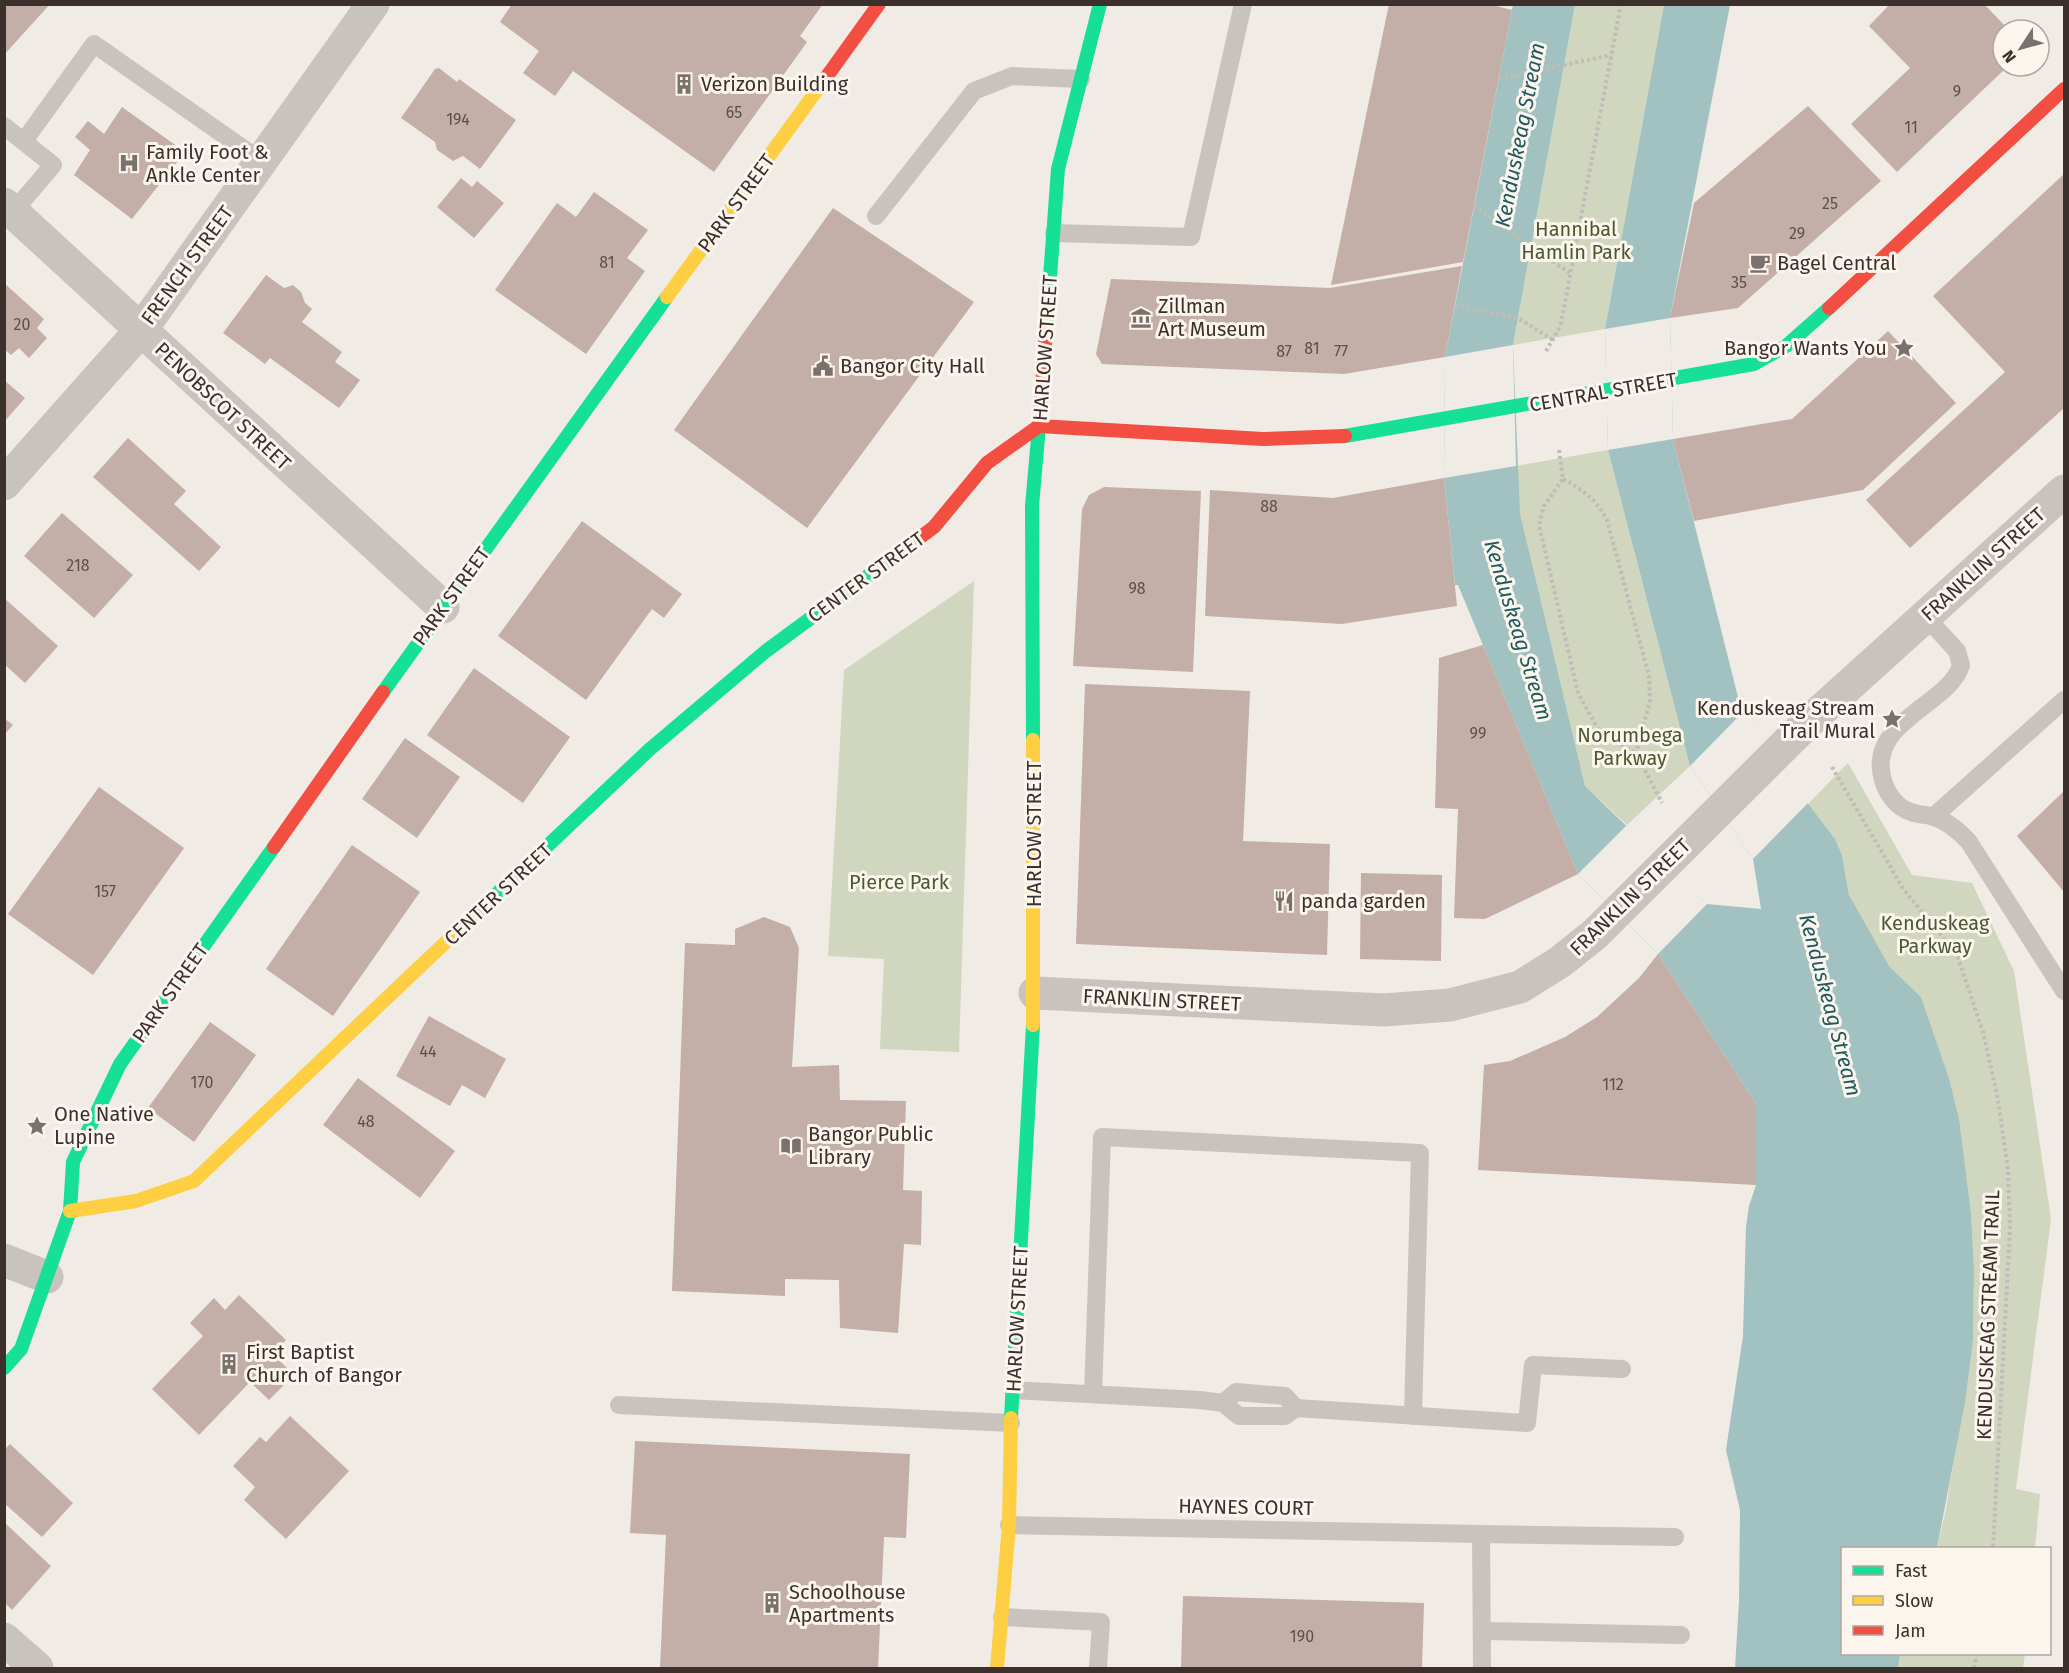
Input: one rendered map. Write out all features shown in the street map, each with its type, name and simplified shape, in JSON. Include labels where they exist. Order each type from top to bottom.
[{"type":"street","name":"FRENCH STREET","points":[[4,484],[141,330],[373,4]]},
{"type":"street","name":"PARK STREET","points":[[70,1211],[73,1162],[120,1064],[442,607],[879,4]]},
{"type":"street","name":"HARLOW STREET","points":[[997,1668],[1009,1525],[1011,1423],[1035,993],[1032,506],[1058,169],[1100,4]]},
{"type":"street","name":"CENTRAL STREET","points":[[1039,426],[1088,426],[1307,439],[1361,435],[1755,364],[1786,346],[2064,89]]},
{"type":"street","name":"PENOBSCOT STREET","points":[[9,208],[442,607]]},
{"type":"street","name":"CENTER STREET","points":[[70,1211],[136,1201],[194,1180],[651,749],[766,651],[934,527],[987,464],[1039,426]]},
{"type":"street","name":"FRANKLIN STREET","points":[[1035,993],[1384,1010],[1450,1005],[1520,987],[1570,955],[1617,913],[1775,753],[2064,491]]},
{"type":"street","points":[[4,1368],[21,1349],[70,1211]]},
{"type":"street","points":[[4,1260],[47,1277]]},
{"type":"street","points":[[4,1639],[37,1668]]},
{"type":"lane","points":[[1053,233],[1191,237],[1243,4]]},
{"type":"lane","points":[[24,141],[94,44],[261,162]]},
{"type":"lane","points":[[876,216],[974,91],[1012,76],[1081,79]]},
{"type":"lane","points":[[4,126],[53,165],[9,208]]},
{"type":"lane","points":[[1925,616],[1957,651],[1961,665],[1959,673],[1888,739],[1879,765],[1890,796],[1901,807],[1915,814],[1933,817],[1958,831],[1969,842],[2064,991]]},
{"type":"lane","points":[[1933,817],[2064,700]]},
{"type":"lane","points":[[1093,1394],[1102,1137],[1420,1153],[1413,1416]]},
{"type":"lane","points":[[1013,1390],[1223,1403],[1236,1392],[1285,1396],[1296,1408],[1527,1424],[1533,1365],[1622,1369]]},
{"type":"lane","points":[[619,1405],[1011,1423]]},
{"type":"lane","name":"HAYNES COURT","points":[[1009,1525],[1675,1537]]},
{"type":"lane","points":[[1481,1534],[1482,1668]]},
{"type":"lane","points":[[1002,1617],[1101,1622],[1098,1668]]},
{"type":"lane","points":[[1483,1631],[1681,1635]]},
{"type":"path","points":[[1546,351],[1553,340],[1563,313],[1621,4]]},
{"type":"path","points":[[1499,79],[1611,55]]},
{"type":"path","points":[[1474,206],[1571,274]]},
{"type":"path","points":[[1455,306],[1518,318],[1553,340]]},
{"type":"path","points":[[1559,450],[1563,479],[1544,506],[1539,525],[1578,693],[1598,729],[1607,737],[1636,753],[1662,803]]},
{"type":"path","points":[[1563,479],[1591,497],[1601,508],[1607,520],[1649,676],[1650,701],[1636,753]]},
{"type":"path","name":"KENDUSKEAG STREAM TRAIL","points":[[1832,767],[1899,883],[1957,955],[1983,1032],[1998,1098],[2008,1170],[2010,1228],[1993,1547]]},
{"type":"green space","name":"Hannibal Hamlin Park","points":[[1575,5],[1664,5],[1605,329],[1513,345]]},
{"type":"green space","name":"Norumbega Parkway","points":[[1608,450],[1690,766],[1627,825],[1585,786],[1519,514],[1516,466]]},
{"type":"green space","name":"Pierce Park","points":[[974,581],[959,1052],[880,1049],[884,959],[828,956],[844,670]]},
{"type":"green space","name":"Kenduskeag Parkway","points":[[1848,763],[1912,875],[1972,883],[2014,971],[2051,1219],[2016,1489],[2040,1494],[2035,1547],[1937,1547],[1946,1509],[1973,1339],[1974,1269],[1971,1213],[1959,1118],[1949,1078],[1921,997],[1889,966],[1870,936],[1849,895],[1842,855],[1835,839],[1808,804]]},
{"type":"green space","points":[[1900,1655],[2025,1655],[2023,1668],[1898,1668]]},
{"type":"water","name":"Kenduskeag Stream","points":[[1513,5],[1575,5],[1513,345],[1520,514],[1585,786],[1707,904],[1761,909],[1753,859],[1690,766],[1608,450],[1605,329],[1664,5],[1730,5],[1670,318],[1673,439],[1738,697],[1803,797],[1835,839],[1842,855],[1849,895],[1889,966],[1921,997],[1949,1078],[1959,1118],[1971,1213],[1974,1269],[1973,1340],[1965,1402],[1937,1547],[1841,1547],[1841,1655],[1900,1655],[1898,1668],[1735,1668],[1739,1601],[1740,1510],[1726,1450],[1743,1336],[1746,1227],[1749,1206],[1756,1185],[1756,1104],[1658,954],[1578,874],[1458,585],[1455,585],[1444,478],[1445,357]]},
{"type":"pier","points":[[1670,318],[1673,439],[1608,450],[1605,329]]},
{"type":"pier","points":[[1513,345],[1516,466],[1444,478],[1445,357]]},
{"type":"pier","points":[[1746,709],[1808,803],[1753,859],[1690,766]]},
{"type":"pier","points":[[1627,825],[1707,904],[1658,954],[1578,874]]},
{"type":"building","points":[[4,4],[50,4],[4,55]]},
{"type":"building","name":"Verizon Building","points":[[512,4],[823,4],[800,36],[807,42],[714,172],[573,71],[555,96],[523,73],[539,51],[500,22]]},
{"type":"building","points":[[1389,4],[1488,4],[1512,10],[1463,262],[1331,285]]},
{"type":"building","points":[[1890,4],[1984,4],[1997,18],[1991,18],[1991,78],[1995,78],[1897,172],[1851,124],[1910,68],[1869,26]]},
{"type":"building","points":[[439,68],[457,82],[459,79],[516,120],[480,169],[463,156],[453,161],[437,150],[435,142],[401,118],[435,69]]},
{"type":"building","points":[[1808,106],[1881,181],[1738,308],[1670,318],[1694,203]]},
{"type":"building","name":"Family Foot & Ankle Center","points":[[122,107],[185,152],[132,219],[74,175],[90,150],[75,137],[88,121],[104,134]]},
{"type":"building","points":[[2064,174],[2064,408],[1910,548],[1866,500],[2005,372],[1933,296]]},
{"type":"building","points":[[461,178],[472,187],[477,181],[504,203],[474,238],[437,207]]},
{"type":"building","points":[[594,192],[648,230],[627,258],[645,271],[586,354],[495,290],[557,203],[576,217]]},
{"type":"building","name":"Bangor City Hall","points":[[833,208],[974,302],[807,528],[674,430]]},
{"type":"building","points":[[1462,266],[1445,357],[1344,374],[1102,364],[1096,354],[1111,279],[1330,288]]},
{"type":"building","points":[[266,275],[284,288],[293,285],[301,292],[305,303],[312,309],[302,322],[342,352],[335,362],[360,380],[339,408],[270,358],[265,364],[223,333]]},
{"type":"building","points":[[4,283],[44,319],[37,328],[47,338],[29,358],[19,348],[11,355],[4,349]]},
{"type":"building","points":[[1888,331],[1956,403],[1863,490],[1694,521],[1673,439],[1792,419]]},
{"type":"building","points":[[4,380],[25,398],[4,422]]},
{"type":"building","points":[[128,438],[186,491],[174,504],[221,547],[199,571],[93,477]]},
{"type":"building","points":[[1444,478],[1457,606],[1342,624],[1205,616],[1210,490],[1333,498]]},
{"type":"building","points":[[1104,487],[1201,491],[1193,672],[1073,666],[1082,509],[1089,495]]},
{"type":"building","points":[[62,513],[133,575],[94,618],[24,556]]},
{"type":"building","points":[[582,521],[682,594],[664,618],[652,609],[586,700],[498,636]]},
{"type":"building","points":[[4,598],[58,646],[25,683],[4,664]]},
{"type":"building","points":[[1483,645],[1578,874],[1485,919],[1454,918],[1458,809],[1435,808],[1439,658]]},
{"type":"building","points":[[474,668],[570,737],[523,803],[427,735]]},
{"type":"building","points":[[1085,684],[1250,691],[1243,841],[1330,844],[1327,955],[1076,944]]},
{"type":"building","points":[[4,718],[13,725],[4,735]]},
{"type":"building","points":[[405,738],[460,777],[417,838],[362,799]]},
{"type":"building","points":[[99,787],[184,848],[93,975],[8,914]]},
{"type":"building","points":[[2064,791],[2064,892],[2017,836]]},
{"type":"building","points":[[352,845],[420,892],[333,1016],[266,969]]},
{"type":"building","points":[[1361,873],[1442,875],[1441,961],[1360,959]]},
{"type":"building","name":"Bangor Public Library","points":[[764,917],[790,927],[799,948],[792,1067],[839,1065],[840,1100],[906,1101],[903,1190],[922,1191],[921,1245],[904,1244],[898,1333],[840,1328],[839,1280],[785,1279],[785,1296],[672,1291],[685,943],[735,945],[735,929]]},
{"type":"building","points":[[1658,954],[1756,1104],[1756,1185],[1478,1170],[1484,1065],[1510,1061],[1565,1037],[1597,1017],[1639,978]]},
{"type":"building","points":[[429,1016],[506,1059],[485,1098],[462,1085],[450,1106],[396,1076]]},
{"type":"building","points":[[210,1022],[256,1055],[194,1142],[148,1108]]},
{"type":"building","points":[[358,1078],[455,1151],[420,1198],[323,1125]]},
{"type":"building","name":"First Baptist Church of Bangor","points":[[239,1295],[286,1340],[273,1354],[294,1375],[269,1400],[250,1382],[199,1435],[152,1389],[203,1336],[190,1323],[214,1298],[225,1310]]},
{"type":"building","points":[[290,1416],[349,1471],[286,1539],[244,1500],[255,1487],[233,1466],[260,1437],[266,1442]]},
{"type":"building","name":"Schoolhouse Apartments","points":[[635,1441],[910,1454],[906,1538],[884,1537],[878,1668],[660,1668],[666,1535],[630,1533]]},
{"type":"building","points":[[10,1444],[73,1503],[42,1537],[4,1503],[4,1450]]},
{"type":"building","points":[[5,1523],[51,1566],[12,1610],[5,1603]]},
{"type":"building","points":[[1183,1596],[1424,1603],[1422,1668],[1181,1668]]},
{"type":"traffic: fast","points":[[1046,331],[1058,169],[1100,4]]},
{"type":"traffic: fast","points":[[383,692],[667,297]]},
{"type":"traffic: fast","points":[[1345,436],[1754,364],[1786,346],[1829,308]]},
{"type":"traffic: fast","points":[[1033,740],[1032,506],[1039,426]]},
{"type":"traffic: fast","points":[[467,922],[650,749],[766,651],[910,545]]},
{"type":"traffic: fast","points":[[4,1368],[21,1349],[70,1211],[73,1162],[120,1064],[274,847]]},
{"type":"traffic: fast","points":[[1011,1418],[1033,1025]]},
{"type":"traffic: slow","points":[[667,297],[825,79]]},
{"type":"traffic: slow","points":[[1033,740],[1033,1025]]},
{"type":"traffic: slow","points":[[70,1211],[136,1201],[194,1181],[467,922]]},
{"type":"traffic: slow","points":[[997,1668],[1009,1525],[1011,1418]]},
{"type":"traffic: jam","points":[[825,79],[879,4]]},
{"type":"traffic: jam","points":[[1829,308],[2064,89]]},
{"type":"traffic: jam","points":[[1046,331],[1039,426],[1263,439],[1345,436]]},
{"type":"traffic: jam","points":[[910,545],[934,527],[987,463],[1039,426]]},
{"type":"traffic: jam","points":[[274,847],[383,692]]},
{"type":"place","name":"Verizon Building","points":[[684,84]]},
{"type":"place","name":"Family Foot & Ankle Center","points":[[129,163]]},
{"type":"place","name":"Bagel Central","points":[[1760,263]]},
{"type":"place","name":"Zillman Art Museum","points":[[1141,318]]},
{"type":"place","name":"Bangor Wants You","points":[[1904,348]]},
{"type":"place","name":"Bangor City Hall","points":[[823,366]]},
{"type":"place","name":"Kenduskeag Stream Trail Mural","points":[[1892,719]]},
{"type":"place","name":"panda garden","points":[[1284,901]]},
{"type":"place","name":"One Native Lupine","points":[[37,1126]]},
{"type":"place","name":"Bangor Public Library","points":[[791,1146]]},
{"type":"place","name":"First Baptist Church of Bangor","points":[[229,1364]]},
{"type":"place","name":"Schoolhouse Apartments","points":[[772,1603]]}]
